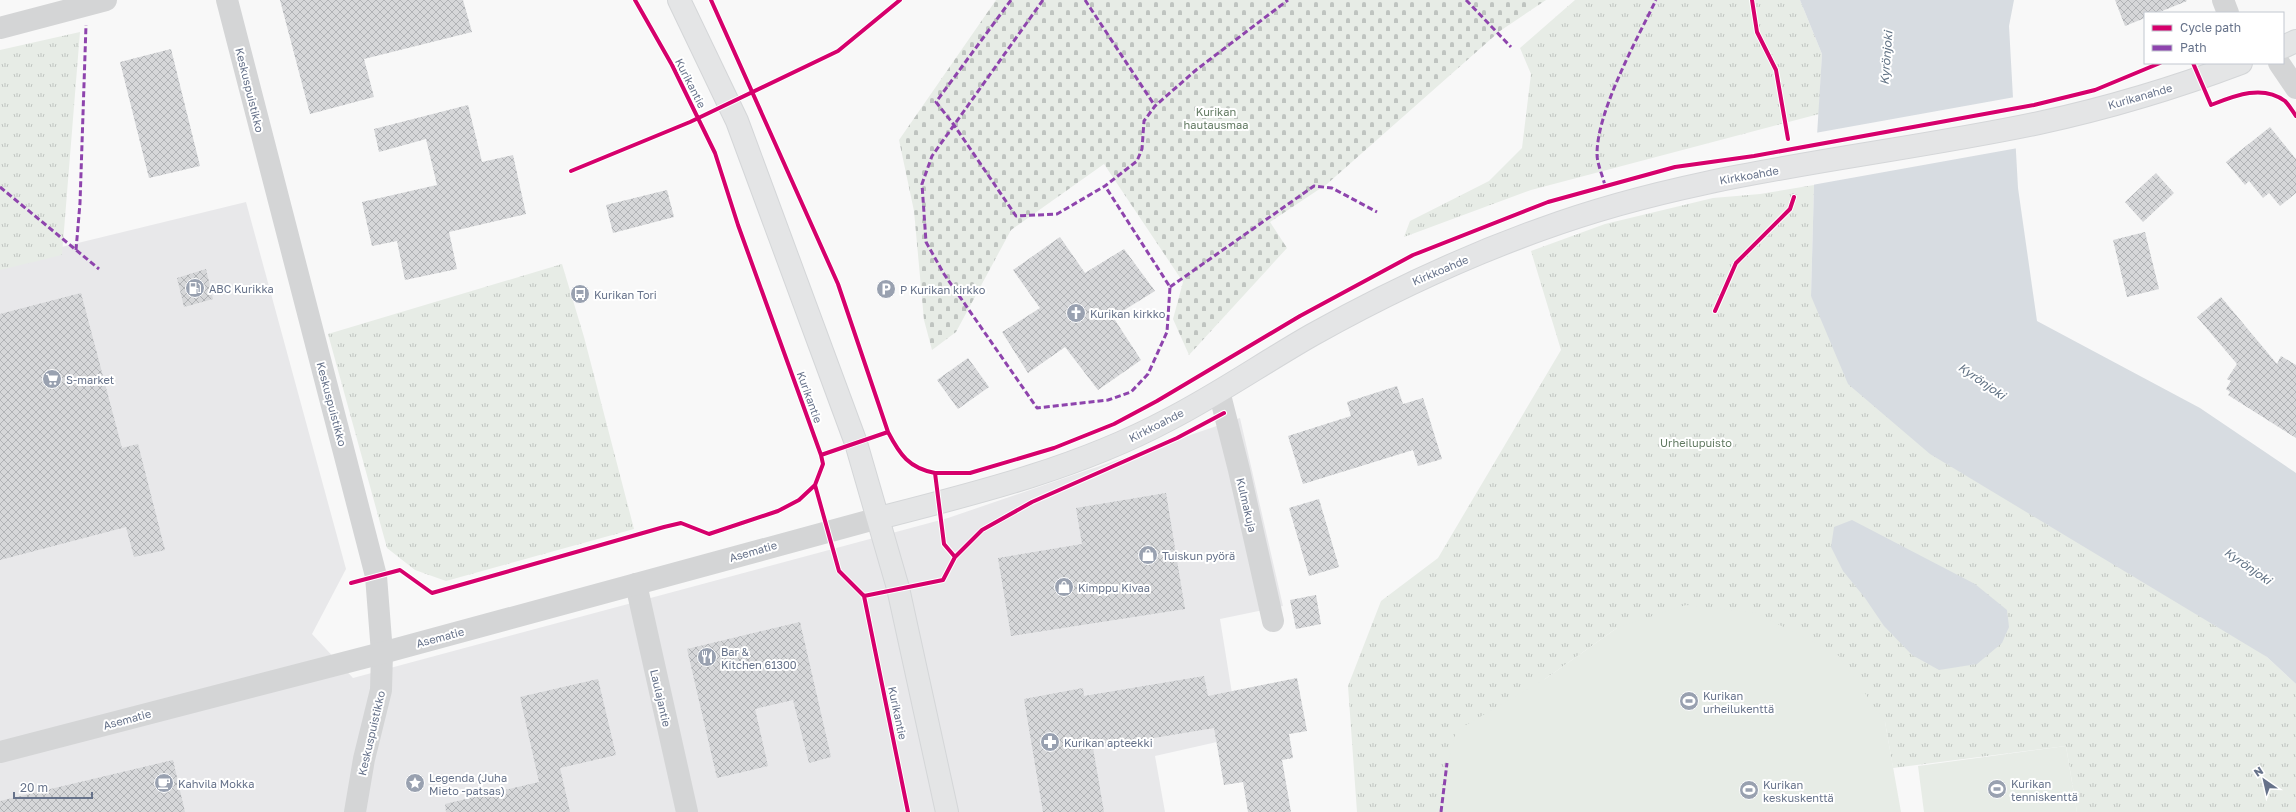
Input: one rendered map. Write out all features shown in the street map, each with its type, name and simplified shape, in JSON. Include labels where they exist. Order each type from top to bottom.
[{"type":"main road","points":[[679,0],[737,121],[856,443],[879,518],[900,595],[947,812]]},
{"type":"main road","points":[[2284,47],[2296,41]]},
{"type":"main road","name":"Kurikanahde","points":[[2038,123],[2112,105],[2200,78],[2238,64]]},
{"type":"main road","name":"Kirkkoahde","points":[[879,518],[1030,477],[1110,448],[1168,421],[1311,336],[1406,284],[1479,253],[1598,210],[1674,189],[2038,123]]},
{"type":"street","points":[[0,28],[106,0]]},
{"type":"street","name":"Keskuspuistikko","points":[[227,0],[376,576],[382,653],[382,690],[364,759],[355,812]]},
{"type":"street","points":[[2223,0],[2228,12]]},
{"type":"street","points":[[2280,64],[2296,88]]},
{"type":"street","name":"Kulmakuja","points":[[1219,391],[1239,470],[1273,621]]},
{"type":"street","name":"Asematie","points":[[0,752],[382,653],[879,518]]},
{"type":"street","name":"Laulajantie","points":[[636,584],[687,812]]},
{"type":"shaded area","points":[[246,202],[346,569],[312,634],[353,678],[948,518],[1240,418],[1283,606],[1220,619],[1239,737],[1155,756],[1165,812],[0,812],[0,262]]},
{"type":"green space","name":"Kurikan hautausmaa","points":[[996,0],[1546,0],[1500,31],[1327,184],[1270,222],[1287,248],[1189,355],[1173,319],[1183,282],[1104,164],[1011,230],[956,332],[932,350],[924,320],[914,211],[899,140]]},
{"type":"green space","points":[[1575,0],[1800,0],[1822,54],[1819,114],[1531,190],[1404,237],[1410,221],[1489,181],[1522,148],[1531,74],[1520,48]]},
{"type":"green space","points":[[80,32],[62,255],[0,270],[0,50]]},
{"type":"green space","name":"Urheilupuisto","points":[[1814,185],[1811,296],[2267,657],[2296,684],[2296,812],[2077,812],[2066,746],[1893,768],[1885,722],[1617,628],[1545,679],[1436,812],[1357,812],[1348,686],[1381,601],[1438,558],[1561,350],[1531,251],[1605,224],[1713,198],[1760,194]]},
{"type":"green space","points":[[562,264],[584,337],[634,529],[446,581],[415,570],[387,548],[328,334]]},
{"type":"green space","name":"Kurikan urheilukenttä","points":[[1686,605],[1756,613],[1838,655],[1885,722],[1901,812],[1436,812],[1456,731],[1545,679],[1617,628]]},
{"type":"green space","name":"Kurikan tenniskenttä","points":[[2066,746],[2077,812],[1924,812],[1918,766]]},
{"type":"water","name":"Kyrönjoki","points":[[1800,0],[2014,0],[2009,26],[2018,188],[2037,321],[2200,408],[2296,473],[2296,684],[2267,657],[1930,454],[1848,384],[1811,296],[1814,185],[1822,54]]},
{"type":"water","points":[[1852,520],[1975,584],[2007,610],[2009,627],[2002,643],[1977,664],[1939,670],[1912,655],[1884,626],[1865,598],[1843,571],[1831,547],[1834,527]]},
{"type":"pier","points":[[2015,97],[2018,148],[1812,185],[1815,133]]},
{"type":"building","points":[[280,0],[463,0],[472,32],[364,59],[374,97],[310,114]]},
{"type":"building","points":[[2115,0],[2187,1],[2160,12],[2144,12],[2144,18],[2125,26]]},
{"type":"building","points":[[171,49],[200,166],[149,178],[120,62]]},
{"type":"building","points":[[468,105],[482,162],[513,155],[526,214],[449,232],[457,269],[405,280],[397,241],[372,246],[362,202],[437,185],[426,139],[379,152],[374,129]]},
{"type":"building","points":[[2270,127],[2296,159],[2296,193],[2280,206],[2269,193],[2263,198],[2249,181],[2245,185],[2226,162]]},
{"type":"building","points":[[2156,173],[2174,193],[2143,222],[2125,202]]},
{"type":"building","points":[[667,190],[674,217],[613,233],[606,205]]},
{"type":"building","points":[[2145,232],[2159,289],[2127,297],[2113,240]]},
{"type":"building","name":"Kurikan kirkko","points":[[1060,237],[1085,273],[1124,249],[1155,291],[1113,317],[1141,360],[1098,390],[1065,347],[1028,373],[1002,332],[1040,308],[1013,270]]},
{"type":"building","name":"ABC Kurikka","points":[[206,269],[213,299],[184,307],[177,278]]},
{"type":"building","name":"S-market","points":[[81,293],[122,448],[138,444],[165,550],[134,557],[126,527],[0,560],[0,314]]},
{"type":"building","points":[[2221,297],[2277,364],[2281,356],[2296,365],[2296,438],[2228,395],[2230,392],[2226,389],[2231,381],[2227,379],[2237,364],[2197,317]]},
{"type":"building","points":[[968,358],[989,387],[958,409],[937,380]]},
{"type":"building","points":[[1397,386],[1403,404],[1423,398],[1442,459],[1418,466],[1413,450],[1303,484],[1288,436],[1351,416],[1347,402]]},
{"type":"building","name":"Kimppu Kivaa","points":[[1166,493],[1185,609],[1011,636],[998,558],[1082,544],[1076,508]]},
{"type":"building","points":[[1319,499],[1339,567],[1309,576],[1289,508]]},
{"type":"building","points":[[1316,595],[1321,624],[1296,629],[1290,600]]},
{"type":"building","points":[[800,622],[831,757],[809,763],[793,700],[755,709],[768,766],[717,778],[687,649]]},
{"type":"building","points":[[1204,676],[1208,696],[1297,678],[1307,731],[1289,734],[1293,758],[1282,760],[1291,812],[1248,812],[1243,782],[1224,785],[1214,728],[1093,748],[1104,812],[1043,812],[1024,699],[1083,688],[1084,696]]},
{"type":"building","points":[[598,679],[616,755],[560,768],[570,812],[446,812],[445,804],[539,782],[520,697]]},
{"type":"building","points":[[173,760],[185,812],[0,812],[0,801]]},
{"type":"marked path","points":[[1011,0],[936,102],[954,125],[1016,216],[1057,214],[1105,186],[1137,161],[1142,149],[1144,121],[1155,106],[1196,70],[1288,0]]},
{"type":"marked path","points":[[1043,0],[932,156],[922,184],[926,242],[944,274],[1037,408],[1108,400],[1131,392],[1148,374],[1167,332],[1170,287],[1105,186]]},
{"type":"marked path","points":[[1085,0],[1155,106]]},
{"type":"marked path","points":[[1466,0],[1511,47]]},
{"type":"marked path","points":[[1605,186],[1597,154],[1604,117],[1619,76],[1656,0]]},
{"type":"marked path","points":[[76,250],[80,203],[86,25]]},
{"type":"marked path","points":[[1170,287],[1314,186],[1332,188],[1377,212]]},
{"type":"marked path","points":[[0,187],[99,269]]},
{"type":"marked path","points":[[1441,812],[1447,763]]},
{"type":"cycle path","name":"Kurikantie","points":[[635,0],[672,65],[715,153],[738,225],[821,455],[823,464],[815,485],[839,571],[864,596],[908,812]]},
{"type":"cycle path","points":[[711,0],[838,284],[888,432],[901,454],[906,459],[918,468],[935,473],[944,544],[955,557]]},
{"type":"cycle path","name":"Kurikantie","points":[[571,171],[690,122],[838,51],[900,0]]},
{"type":"cycle path","points":[[1752,0],[1757,32],[1776,70],[1788,139]]},
{"type":"cycle path","points":[[935,473],[970,473],[1054,448],[1114,424],[1157,401],[1300,316],[1413,255],[1548,202],[1675,167],[1754,156],[2034,105],[2095,90],[2158,64]]},
{"type":"cycle path","points":[[2193,64],[2211,105],[2238,95],[2258,92],[2267,93],[2285,101],[2296,116]]},
{"type":"cycle path","points":[[1715,311],[1736,263],[1790,209],[1794,197]]},
{"type":"cycle path","points":[[864,596],[943,580],[955,557],[982,530],[1032,502],[1177,438],[1224,413]]},
{"type":"cycle path","points":[[821,455],[888,432]]},
{"type":"cycle path","points":[[351,583],[400,570],[432,593],[681,523],[709,534],[778,511],[799,500],[815,485]]},
{"type":"place","name":"ABC Kurikka","points":[[195,288]]},
{"type":"place","name":"P Kurikan kirkko","points":[[886,289]]},
{"type":"place","name":"Kurikan Tori","points":[[580,294]]},
{"type":"place","name":"Kurikan kirkko","points":[[1076,313]]},
{"type":"place","name":"S-market","points":[[52,379]]},
{"type":"place","name":"Tuiskun pyörä","points":[[1148,555]]},
{"type":"place","name":"Kimppu Kivaa","points":[[1064,587]]},
{"type":"place","name":"Bar & Kitchen 61300","points":[[707,657]]},
{"type":"place","name":"Kurikan urheilukenttä","points":[[1689,701]]},
{"type":"place","name":"Kurikan apteekki","points":[[1050,742]]},
{"type":"place","name":"Kahvila Mokka","points":[[164,783]]},
{"type":"place","name":"Legenda (Juha Mieto -patsas)","points":[[415,783]]},
{"type":"place","name":"Kurikan tenniskenttä","points":[[1997,789]]},
{"type":"place","name":"Kurikan keskuskenttä","points":[[1749,790]]}]
